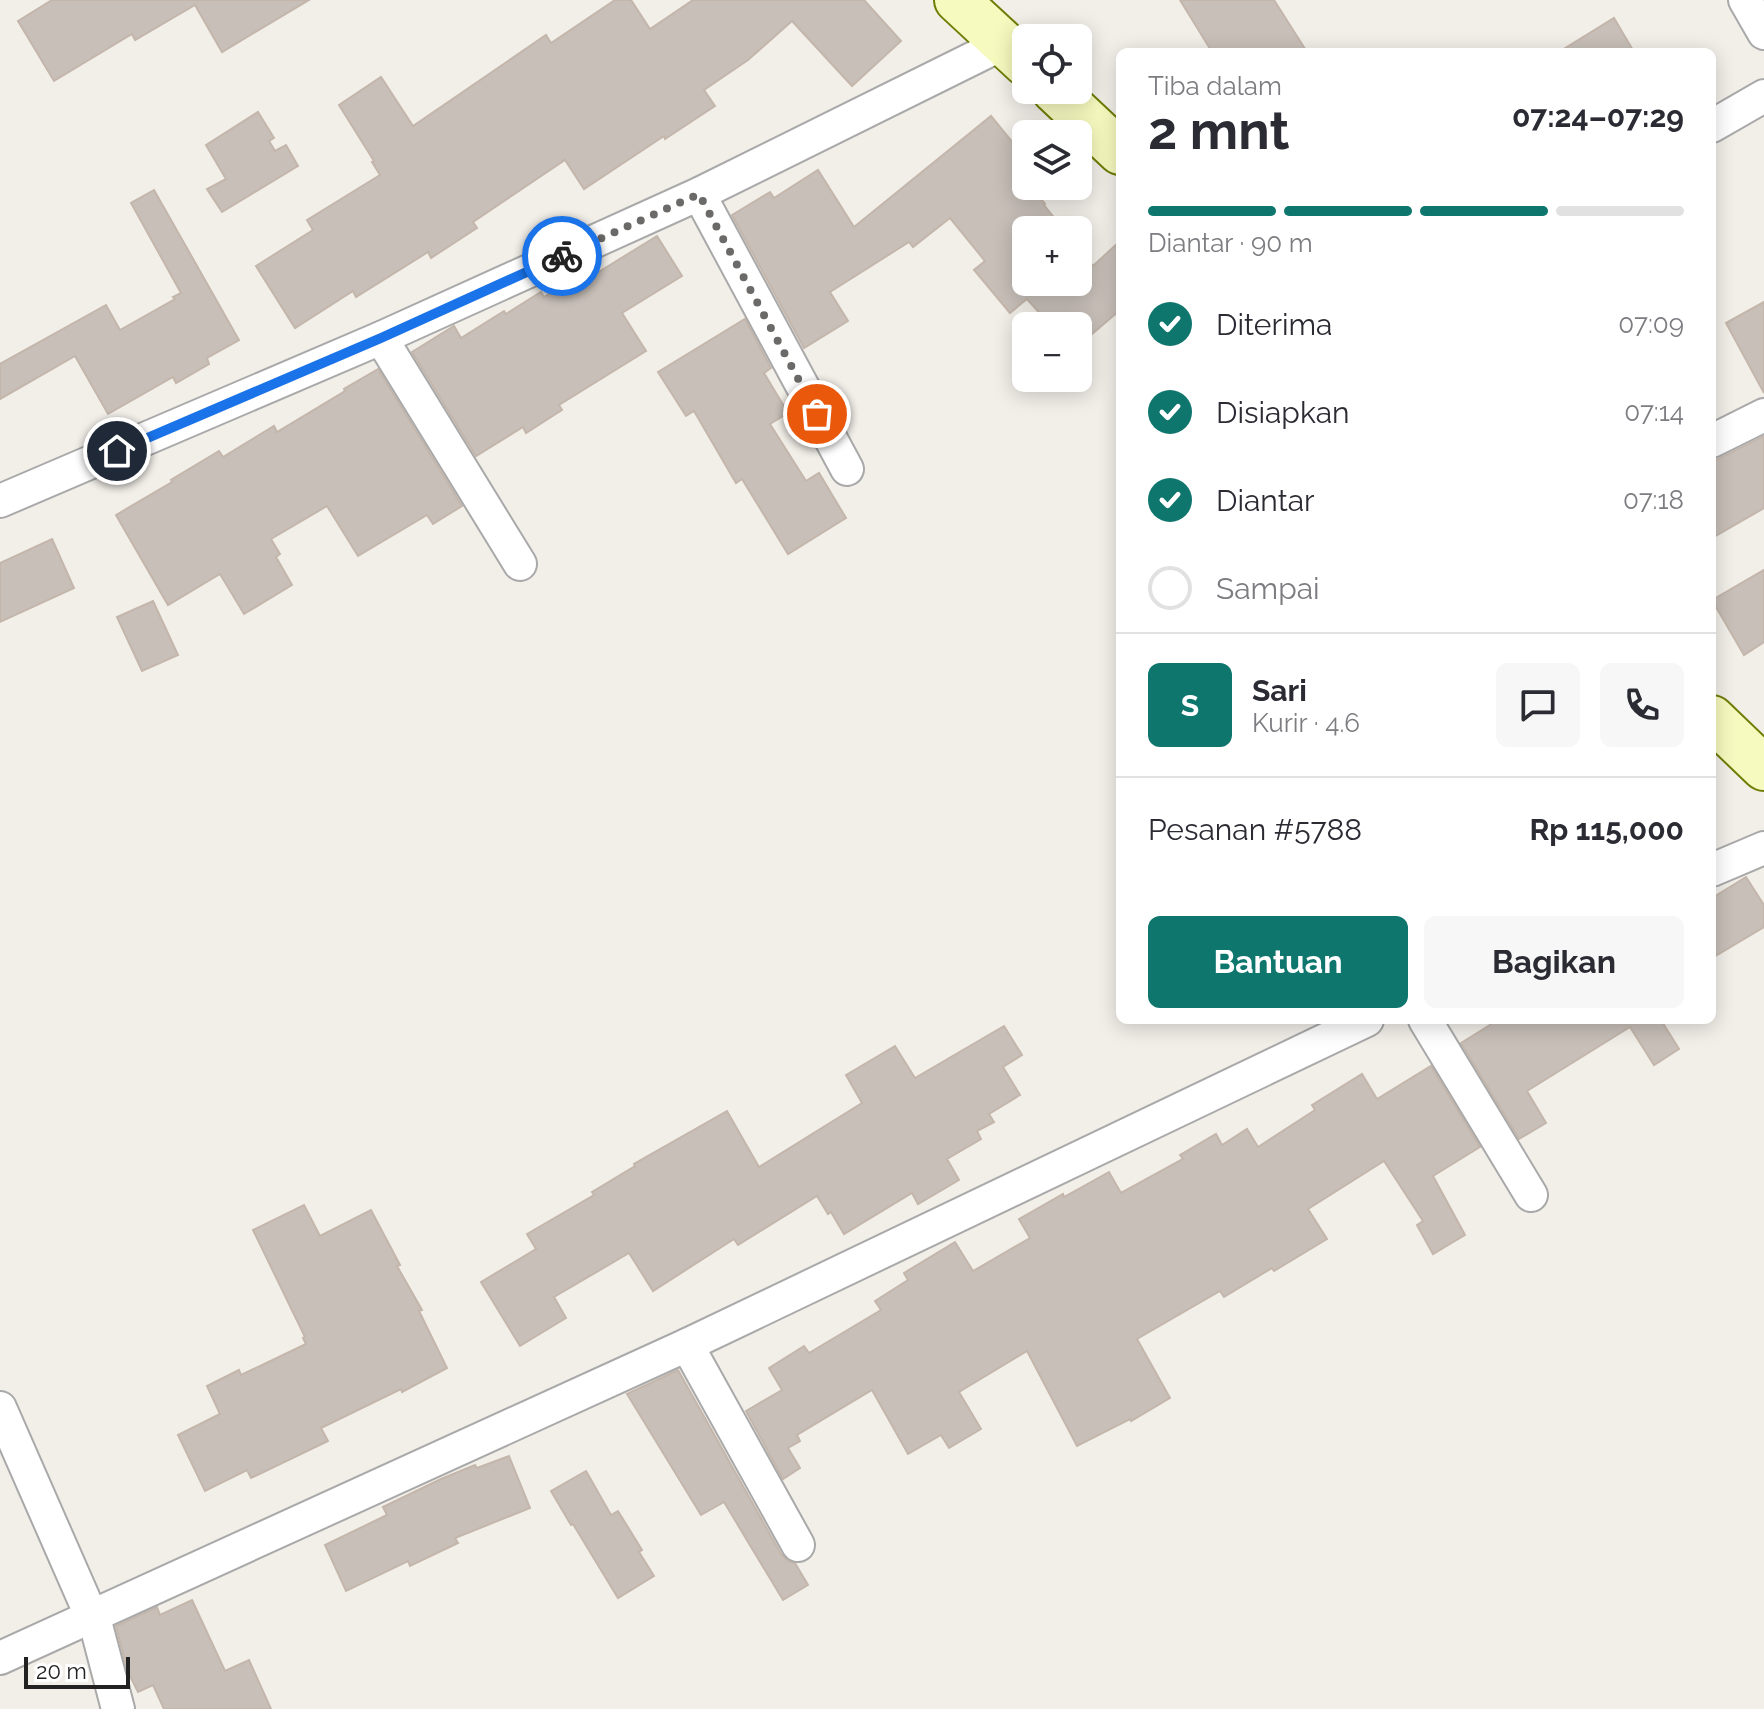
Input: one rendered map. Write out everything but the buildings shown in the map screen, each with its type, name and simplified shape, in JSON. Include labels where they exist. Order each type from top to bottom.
[{"type":"main road","points":[[957,0],[1012,51]]},
{"type":"main road","points":[[1069,104],[1116,148]]},
{"type":"main road","points":[[1716,722],[1764,768]]},
{"type":"street","points":[[1745,0],[1764,33]]},
{"type":"street","points":[[0,501],[381,338],[1012,55]]},
{"type":"street","points":[[1716,124],[1764,96]]},
{"type":"street","points":[[699,194],[847,469]]},
{"type":"street","points":[[381,338],[520,564]]},
{"type":"street","points":[[1716,439],[1764,415]]},
{"type":"street","points":[[1716,868],[1764,848]]},
{"type":"street","points":[[0,1658],[687,1345],[1359,1024]]},
{"type":"street","points":[[1427,1024],[1531,1195]]},
{"type":"street","points":[[687,1345],[798,1545]]},
{"type":"street","points":[[0,1408],[97,1629],[118,1709]]},
{"type":"way so far","points":[[562,256],[699,194],[817,414]]},
{"type":"route","points":[[117,451],[381,338],[562,256]]}]
